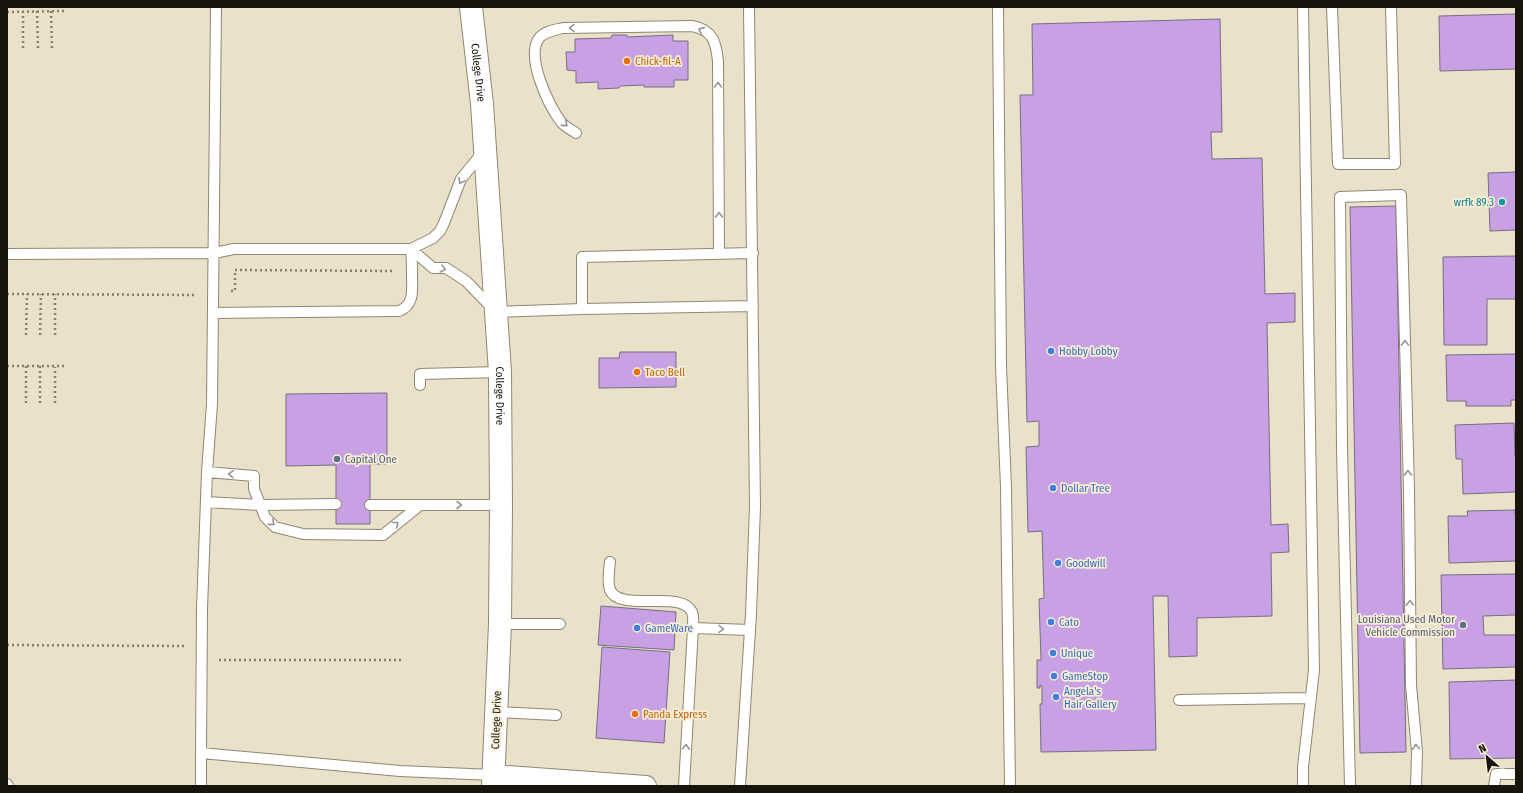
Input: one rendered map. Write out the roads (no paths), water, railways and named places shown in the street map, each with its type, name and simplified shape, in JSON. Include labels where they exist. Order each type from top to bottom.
[{"type":"street","name":"College Drive","points":[[471,7],[482,104],[500,372],[500,624],[493,780]]},
{"type":"street","points":[[493,780],[646,786]]},
{"type":"lane","points":[[201,786],[202,609],[207,472],[212,404],[216,7]]},
{"type":"lane","points":[[740,786],[750,630],[755,507],[749,7]]},
{"type":"lane","points":[[998,7],[1001,366],[1006,487],[1010,786]]},
{"type":"lane","points":[[1303,7],[1314,670],[1303,767],[1303,786]]},
{"type":"lane","points":[[1332,7],[1338,164],[1395,164],[1391,7]]},
{"type":"lane","points":[[576,132],[562,123],[542,88],[536,71],[535,50],[540,37],[546,32],[563,28],[692,26],[707,32],[714,42],[718,61],[719,254]]},
{"type":"lane","points":[[7,254],[214,253],[234,249],[412,249],[433,238],[440,231],[460,179],[485,151]]},
{"type":"lane","points":[[1350,786],[1342,448],[1340,196],[1401,195],[1409,489],[1411,685],[1417,752],[1416,786]]},
{"type":"lane","points":[[412,249],[433,268],[446,268],[466,281],[496,312],[753,306]]},
{"type":"lane","points":[[213,313],[399,311],[404,309],[413,294],[412,249]]},
{"type":"lane","points":[[582,309],[582,257],[753,253]]},
{"type":"lane","points":[[420,385],[420,374],[500,372]]},
{"type":"lane","points":[[207,472],[254,476],[254,489],[265,517],[275,527],[303,534],[383,534],[420,505]]},
{"type":"lane","points":[[206,502],[336,504]]},
{"type":"lane","points":[[370,505],[501,505]]},
{"type":"lane","points":[[610,562],[608,584],[615,596],[632,600],[684,604],[688,606],[692,613],[693,628],[684,786]]},
{"type":"lane","points":[[500,624],[560,624]]},
{"type":"lane","points":[[693,628],[750,630]]},
{"type":"lane","points":[[1179,700],[1311,698]]},
{"type":"lane","points":[[496,712],[556,715]]},
{"type":"lane","points":[[201,753],[493,780]]},
{"type":"lane","points":[[1494,786],[1496,774],[1516,774]]},
{"type":"place","name":"Chick-fil-A","points":[[627,61]]},
{"type":"place","name":"wrfk 89.3","points":[[1502,202]]},
{"type":"place","name":"Hobby Lobby","points":[[1051,351]]},
{"type":"place","name":"Taco Bell","points":[[637,372]]},
{"type":"place","name":"Capital One","points":[[337,459]]},
{"type":"place","name":"Dollar Tree","points":[[1053,488]]},
{"type":"place","name":"Goodwill","points":[[1058,563]]},
{"type":"place","name":"Cato","points":[[1051,622]]},
{"type":"place","name":"Louisiana Used Motor Vehicle Commission","points":[[1463,625]]},
{"type":"place","name":"GameWare","points":[[637,628]]},
{"type":"place","name":"Unique","points":[[1053,653]]},
{"type":"place","name":"GameStop","points":[[1054,676]]},
{"type":"place","name":"Angela's Hair Gallery","points":[[1056,697]]},
{"type":"place","name":"Panda Express","points":[[635,714]]}]
